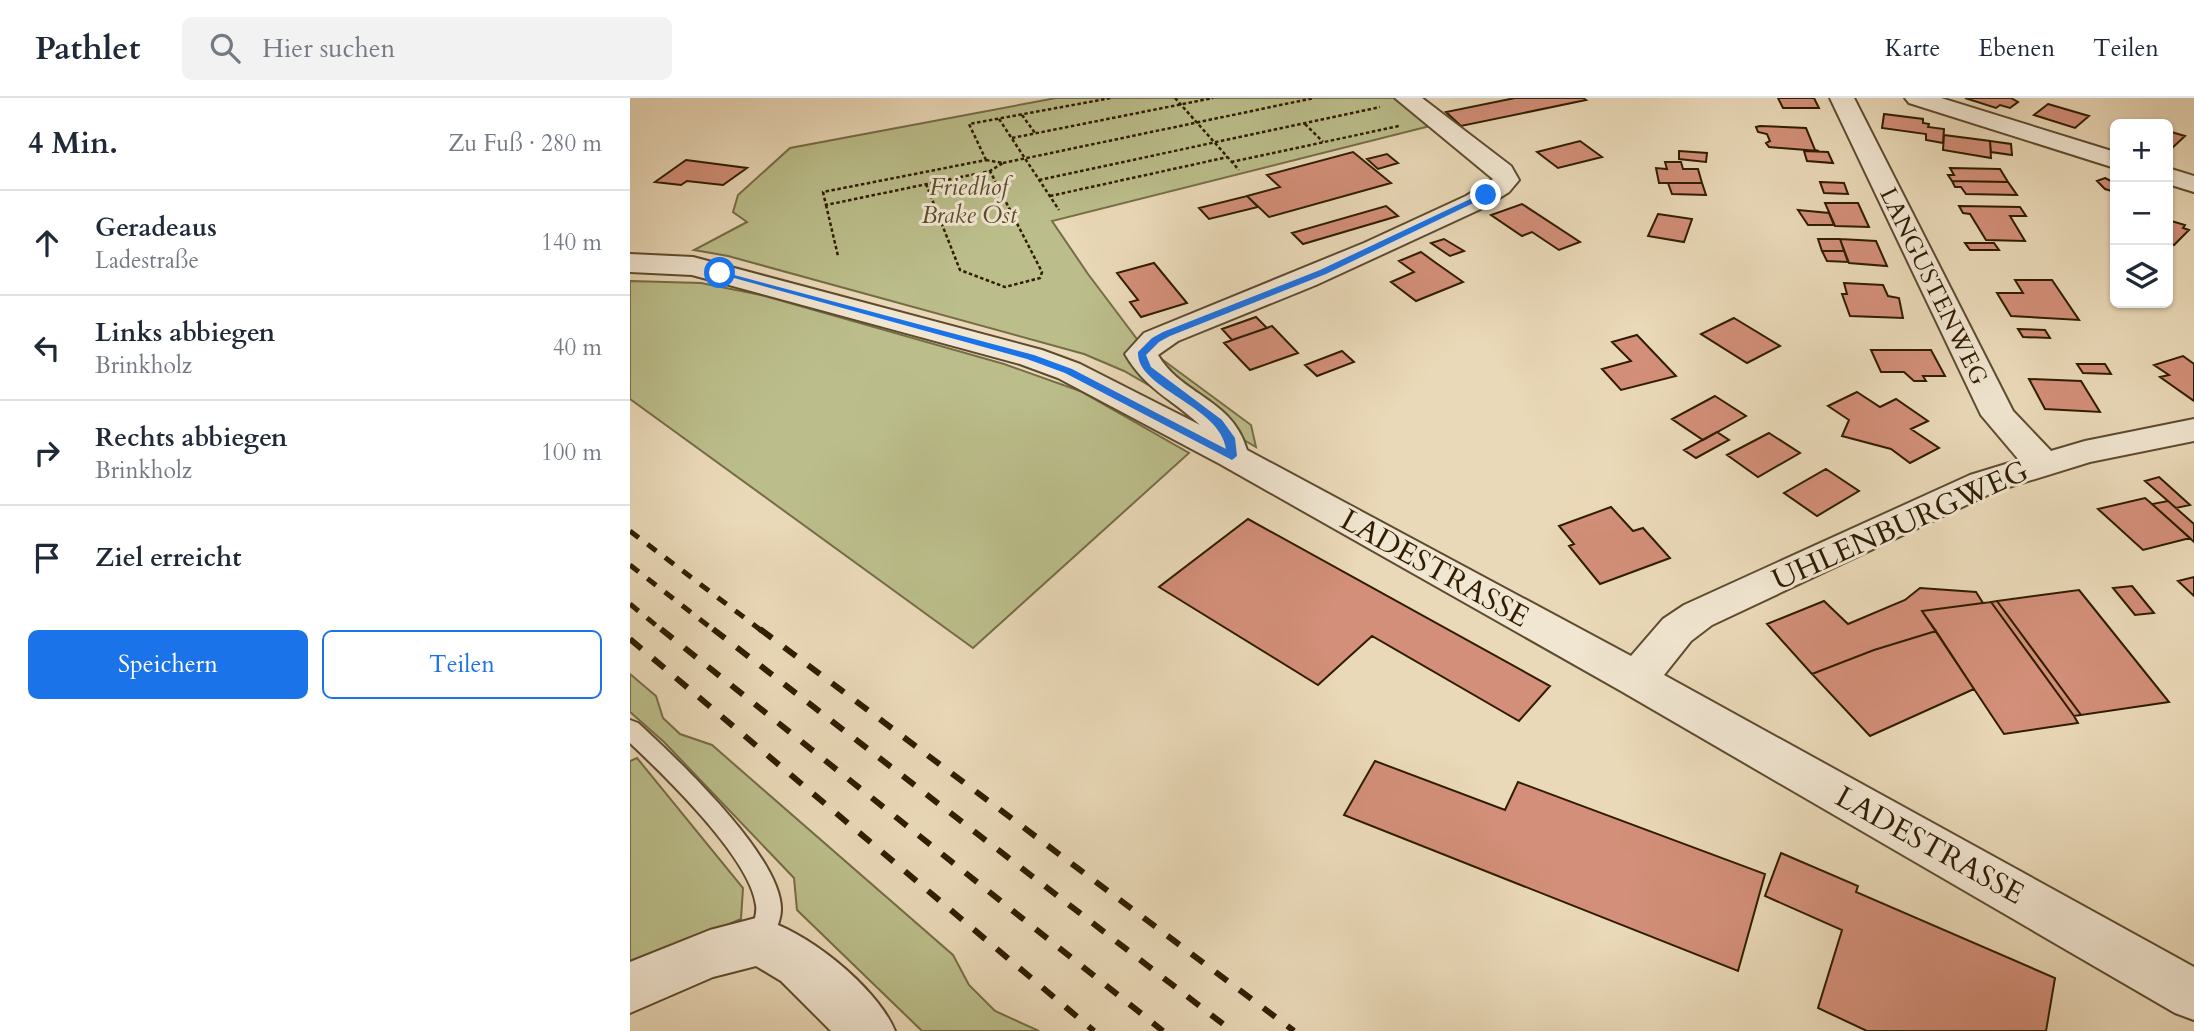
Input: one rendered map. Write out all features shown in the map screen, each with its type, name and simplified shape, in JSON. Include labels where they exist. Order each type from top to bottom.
[{"type":"street","name":"LANGUSTENWEG","points":[[1842,98],[1998,415],[2020,442],[2043,463]]},
{"type":"street","points":[[1917,98],[2110,158]]},
{"type":"street","points":[[1232,456],[1230,438],[1218,422],[1147,368],[1141,354],[1155,340],[1167,334],[1334,267],[1502,186],[1506,176],[1502,171],[1400,109]]},
{"type":"street","points":[[2173,178],[2194,184]]},
{"type":"street","name":"LADESTRASSE","points":[[630,263],[693,266],[1031,357],[1069,371],[1232,456],[1636,679],[2194,995]]},
{"type":"street","name":"UHLENBURGWEG","points":[[1636,679],[1677,630],[1698,615],[1961,493],[2043,463],[2194,430]]},
{"type":"street","points":[[630,988],[688,963],[758,941],[788,953],[868,1031]]},
{"type":"lane","points":[[630,729],[663,761],[755,867],[769,904],[768,919],[758,941]]},
{"type":"path","points":[[986,160],[969,124],[1111,98]]},
{"type":"path","points":[[1175,98],[1239,170]]},
{"type":"path","points":[[1012,138],[1213,98]]},
{"type":"path","points":[[826,205],[990,171],[1003,163],[1025,158],[1314,98]]},
{"type":"path","points":[[1039,180],[1305,123],[1400,109]]},
{"type":"path","points":[[1231,162],[1323,142],[1400,109]]},
{"type":"path","points":[[1022,115],[1035,133]]},
{"type":"path","points":[[999,119],[1059,210]]},
{"type":"path","points":[[1305,123],[1323,142]]},
{"type":"path","points":[[1050,196],[1228,157]]},
{"type":"path","points":[[838,256],[823,192],[986,160],[1003,163]]},
{"type":"path","points":[[926,184],[960,270],[1005,287],[1040,278],[1042,272],[990,171]]},
{"type":"green space","name":"Friedhof Brake Ost","points":[[1056,98],[1394,98],[1430,126],[1052,221],[1140,343],[1251,425],[1256,447],[1124,371],[1084,354],[728,256],[694,250],[747,222],[733,212],[738,195],[790,148]]},
{"type":"green space","points":[[630,281],[701,283],[761,295],[1004,364],[1080,391],[1189,453],[973,648],[630,399]]},
{"type":"green space","points":[[630,674],[656,696],[663,718],[680,734],[712,745],[953,955],[969,985],[995,1011],[1039,1031],[922,1031],[797,910],[794,878],[664,742],[630,712]]},
{"type":"green space","points":[[637,758],[743,888],[741,919],[630,966],[630,761]]},
{"type":"building","points":[[1515,98],[1586,100],[1461,126],[1446,112]]},
{"type":"building","points":[[1778,98],[1814,98],[1819,108],[1783,108]]},
{"type":"building","points":[[1965,98],[2011,98],[2018,102],[2010,108],[2000,105],[1996,108]]},
{"type":"building","points":[[2048,104],[2089,116],[2075,128],[2034,115]]},
{"type":"building","points":[[1884,114],[1923,119],[1923,123],[1929,124],[1928,127],[1944,129],[1943,143],[1926,140],[1926,134],[1882,128]]},
{"type":"building","points":[[1756,127],[1806,128],[1815,150],[1819,151],[1769,147],[1766,143],[1770,141],[1767,134],[1758,132]]},
{"type":"building","points":[[2173,132],[2185,136],[2173,147]]},
{"type":"building","points":[[1944,135],[1990,141],[1991,158],[1943,150]]},
{"type":"building","points":[[1580,141],[1602,157],[1558,168],[1537,152]]},
{"type":"building","points":[[1990,141],[2011,144],[2012,155],[1991,152]]},
{"type":"building","points":[[1679,151],[1707,153],[1706,162],[1679,159]]},
{"type":"building","points":[[1804,151],[1828,152],[1833,163],[1807,161]]},
{"type":"building","points":[[1353,152],[1391,183],[1269,217],[1247,196],[1280,187],[1267,175]]},
{"type":"building","points":[[1387,154],[1398,163],[1378,169],[1367,159]]},
{"type":"building","points":[[686,160],[747,168],[723,185],[687,181],[681,185],[655,182]]},
{"type":"building","points":[[1665,162],[1681,162],[1683,169],[1698,169],[1702,183],[1659,183],[1656,168],[1667,169]]},
{"type":"building","points":[[1950,168],[2000,169],[2008,182],[1952,181],[1948,175],[1954,175]]},
{"type":"building","points":[[2105,178],[2110,180],[2110,190],[2105,189],[2097,181]]},
{"type":"building","points":[[1952,181],[2008,182],[2017,195],[1966,194],[1961,187],[1955,187]]},
{"type":"building","points":[[1820,182],[1844,183],[1848,194],[1824,193]]},
{"type":"building","points":[[1668,183],[1702,183],[1706,195],[1672,194]]},
{"type":"building","points":[[1247,196],[1258,207],[1209,219],[1199,208]]},
{"type":"building","points":[[1825,203],[1858,203],[1869,227],[1835,226]]},
{"type":"building","points":[[1522,204],[1580,242],[1559,250],[1532,232],[1522,236],[1491,215]]},
{"type":"building","points":[[1386,206],[1398,216],[1303,244],[1292,233]]},
{"type":"building","points":[[1959,206],[2020,207],[2026,216],[2010,216],[2025,241],[1986,240],[1970,214],[1963,213]]},
{"type":"building","points":[[1798,210],[1829,213],[1834,225],[1808,225]]},
{"type":"building","points":[[1658,214],[1692,219],[1684,242],[1648,236]]},
{"type":"building","points":[[2173,221],[2185,225],[2183,228],[2189,230],[2174,245]]},
{"type":"building","points":[[1444,239],[1464,251],[1450,256],[1431,243]]},
{"type":"building","points":[[1818,239],[1840,239],[1844,251],[1822,251]]},
{"type":"building","points":[[1840,239],[1876,241],[1887,266],[1849,263]]},
{"type":"building","points":[[1965,243],[1994,243],[1999,250],[1970,250]]},
{"type":"building","points":[[1822,251],[1844,251],[1848,262],[1827,261]]},
{"type":"building","points":[[1421,252],[1463,282],[1416,301],[1391,282],[1414,272],[1399,261]]},
{"type":"building","points":[[1154,263],[1187,303],[1141,317],[1130,302],[1138,300],[1117,273]]},
{"type":"building","points":[[2015,280],[2052,280],[2079,320],[2011,316],[1997,293],[2023,293]]},
{"type":"building","points":[[1844,283],[1883,285],[1888,296],[1899,298],[1903,318],[1850,316],[1842,294],[1847,294]]},
{"type":"building","points":[[1256,317],[1267,328],[1232,340],[1222,329]]},
{"type":"building","points":[[1734,318],[1780,346],[1747,363],[1701,334]]},
{"type":"building","points":[[1272,326],[1298,353],[1250,370],[1224,343]]},
{"type":"building","points":[[2018,329],[2045,330],[2050,338],[2023,337]]},
{"type":"building","points":[[1637,335],[1676,376],[1621,390],[1602,369],[1631,361],[1612,342]]},
{"type":"building","points":[[1871,350],[1931,350],[1945,376],[1923,376],[1926,381],[1914,381],[1904,372],[1881,372]]},
{"type":"building","points":[[1342,351],[1354,362],[1317,376],[1305,365]]},
{"type":"building","points":[[2183,356],[2194,364],[2194,401],[2160,377],[2169,375],[2154,365]]},
{"type":"building","points":[[2077,364],[2105,364],[2111,374],[2083,373]]},
{"type":"building","points":[[2029,379],[2081,381],[2100,412],[2045,409]]},
{"type":"building","points":[[1857,392],[1880,407],[1896,399],[1928,421],[1911,429],[1939,448],[1910,463],[1891,449],[1842,436],[1849,420],[1828,406]]},
{"type":"building","points":[[1715,396],[1746,416],[1703,440],[1672,419]]},
{"type":"building","points":[[1717,432],[1729,440],[1696,458],[1684,450]]},
{"type":"building","points":[[1769,433],[1800,453],[1758,477],[1727,455]]},
{"type":"building","points":[[1826,469],[1859,491],[1817,516],[1784,493]]},
{"type":"building","points":[[2159,477],[2190,505],[2176,508],[2145,481]]},
{"type":"building","points":[[2145,498],[2190,538],[2143,550],[2098,509]]},
{"type":"building","points":[[2168,501],[2194,524],[2194,542],[2152,504]]},
{"type":"building","points":[[1611,507],[1633,531],[1643,528],[1670,558],[1600,584],[1569,546],[1574,544],[1559,526]]},
{"type":"building","points":[[1248,519],[1550,686],[1519,721],[1372,636],[1318,685],[1159,587]]},
{"type":"building","points":[[2194,577],[2194,596],[2178,581]]},
{"type":"building","points":[[2132,586],[2154,613],[2135,615],[2113,588]]},
{"type":"building","points":[[1920,588],[1976,592],[1983,603],[1922,611],[1936,631],[1874,650],[1812,674],[1767,624],[1824,601],[1848,624],[1905,600]]},
{"type":"building","points":[[2079,590],[2169,702],[2081,715],[1997,601]]},
{"type":"building","points":[[1997,601],[2081,715],[2074,716],[1991,602]]},
{"type":"building","points":[[1991,602],[2078,723],[2004,734],[1922,611]]},
{"type":"building","points":[[1936,631],[1974,689],[1870,736],[1812,674],[1874,650]]},
{"type":"building","points":[[1375,761],[1505,810],[1518,782],[1765,874],[1738,971],[1344,815]]},
{"type":"building","points":[[1781,853],[1858,886],[1856,892],[2055,978],[2046,1031],[1867,1031],[1818,1008],[1842,930],[1765,896]]},
{"type":"railway","points":[[630,531],[762,631]]},
{"type":"railway","points":[[630,565],[715,631]]},
{"type":"railway","points":[[630,604],[663,631]]},
{"type":"railway","points":[[661,629],[1163,1031]]},
{"type":"railway","points":[[713,629],[1232,1031]]},
{"type":"railway","points":[[760,629],[1294,1031]]},
{"type":"railway","points":[[630,639],[1094,1031]]},
{"type":"route","points":[[720,273],[1031,357],[1069,371],[1232,456],[1230,438],[1218,422],[1147,368],[1141,354],[1155,340],[1167,334],[1323,272],[1486,195]]}]
